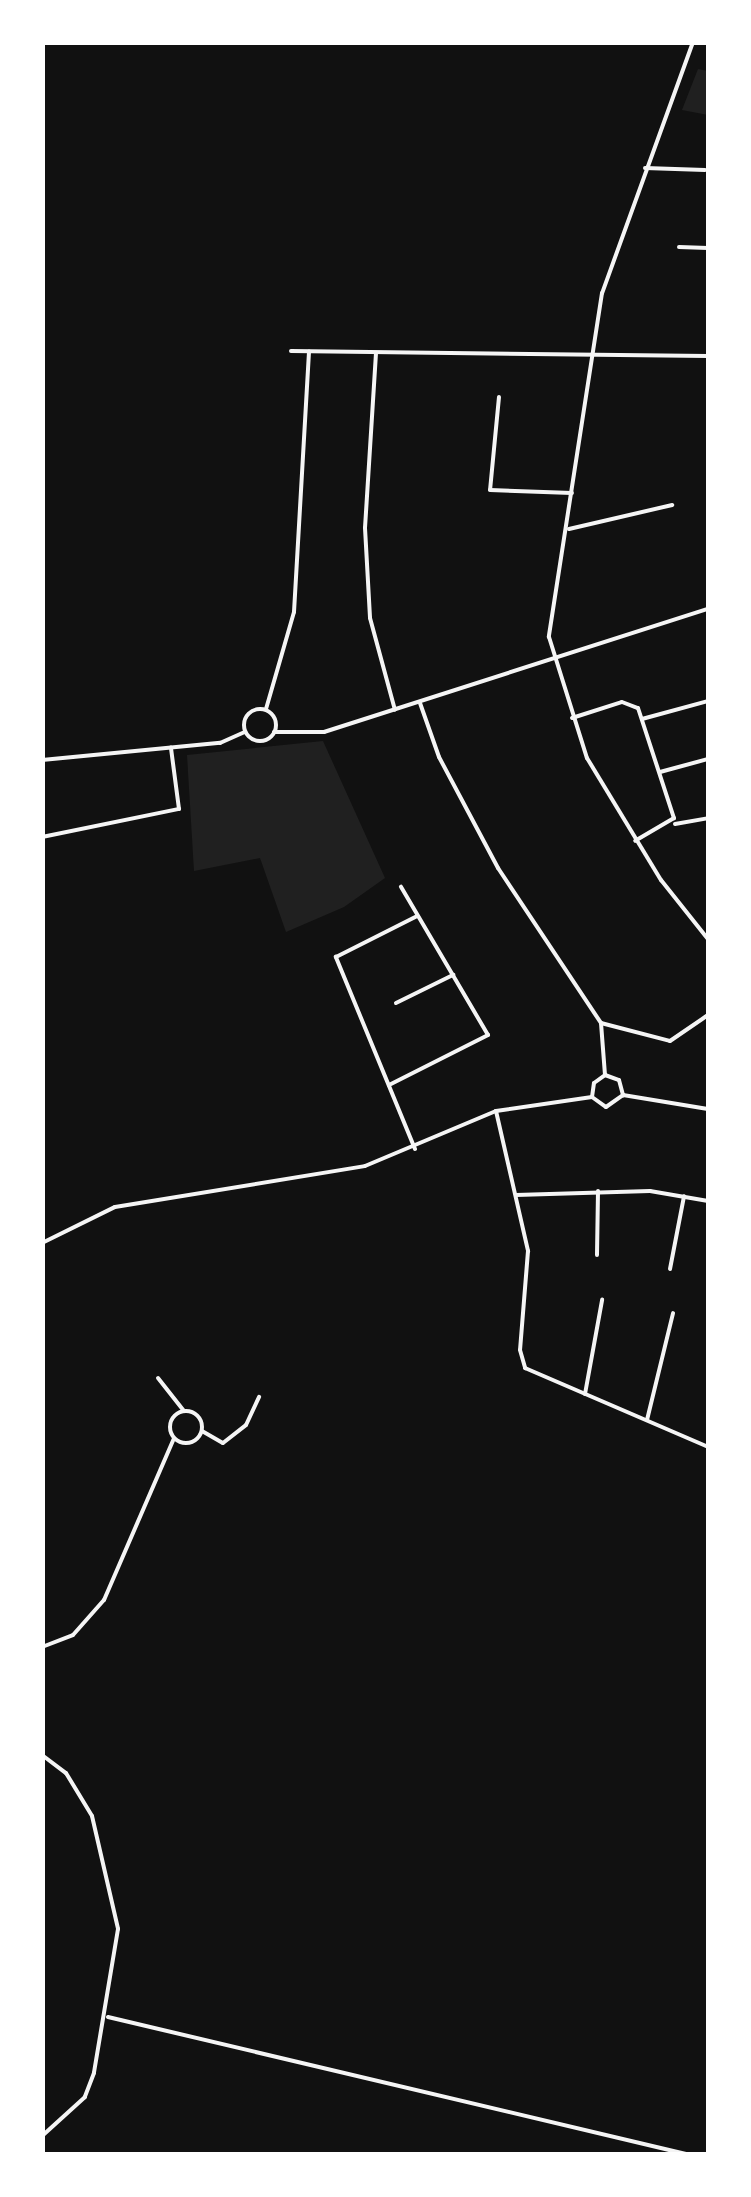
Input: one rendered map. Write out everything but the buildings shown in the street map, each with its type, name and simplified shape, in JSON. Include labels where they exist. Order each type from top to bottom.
[{"type":"street","points":[[693,42],[645,168],[588,356],[574,493],[552,603],[551,659],[572,718],[636,841],[708,939]]},
{"type":"street","points":[[645,168],[705,170]]},
{"type":"street","points":[[679,247],[708,248]]},
{"type":"street","points":[[291,351],[708,356]]},
{"type":"street","points":[[266,710],[294,612],[309,351]]},
{"type":"street","points":[[376,353],[365,528],[369,600],[395,710]]},
{"type":"street","points":[[499,397],[490,490],[574,493]]},
{"type":"street","points":[[568,528],[672,506]]},
{"type":"street","points":[[245,732],[257,740],[274,732],[324,732],[708,609]]},
{"type":"street","points":[[572,718],[628,701],[642,719],[672,824]]},
{"type":"street","points":[[642,719],[708,701]]},
{"type":"street","points":[[420,703],[438,757],[498,868],[601,1023],[605,1075]]},
{"type":"street","points":[[245,732],[248,714],[266,710],[274,716],[274,732]]},
{"type":"street","points":[[42,760],[220,743],[245,732]]},
{"type":"street","points":[[42,836],[179,809],[171,748]]},
{"type":"street","points":[[659,772],[708,759]]},
{"type":"street","points":[[636,841],[672,824],[708,818]]},
{"type":"street","points":[[389,1085],[488,1034],[401,886]]},
{"type":"street","points":[[415,1148],[336,957],[416,916]]},
{"type":"street","points":[[396,1003],[453,976]]},
{"type":"street","points":[[601,1023],[670,1041],[708,1015]]},
{"type":"street","points":[[605,1075],[620,1080],[623,1095]]},
{"type":"street","points":[[592,1096],[594,1083],[605,1075]]},
{"type":"street","points":[[42,1244],[114,1207],[366,1166],[496,1111],[592,1096],[611,1107],[623,1095]]},
{"type":"street","points":[[623,1095],[708,1109]]},
{"type":"street","points":[[496,1111],[529,1269],[522,1360],[532,1373],[708,1445]]},
{"type":"street","points":[[516,1195],[598,1190],[684,1196],[708,1202]]},
{"type":"street","points":[[597,1255],[598,1190]]},
{"type":"street","points":[[670,1268],[684,1196]]},
{"type":"street","points":[[584,1396],[602,1300]]},
{"type":"street","points":[[647,1421],[673,1313]]},
{"type":"street","points":[[158,1378],[184,1411],[199,1416],[202,1431],[223,1443],[246,1425],[260,1398]]},
{"type":"street","points":[[42,1647],[73,1636],[104,1600],[174,1438],[172,1419],[184,1411]]},
{"type":"street","points":[[174,1438],[192,1442],[202,1431]]},
{"type":"street","points":[[42,1755],[82,1797],[106,1868],[118,1929],[108,2016],[85,2096],[42,2136]]},
{"type":"street","points":[[108,2016],[686,2154]]},
{"type":"shaded area","points":[[698,69],[708,71],[708,115],[682,110]]},
{"type":"shaded area","points":[[323,741],[385,878],[344,907],[286,932],[260,858],[194,871],[187,755]]}]
